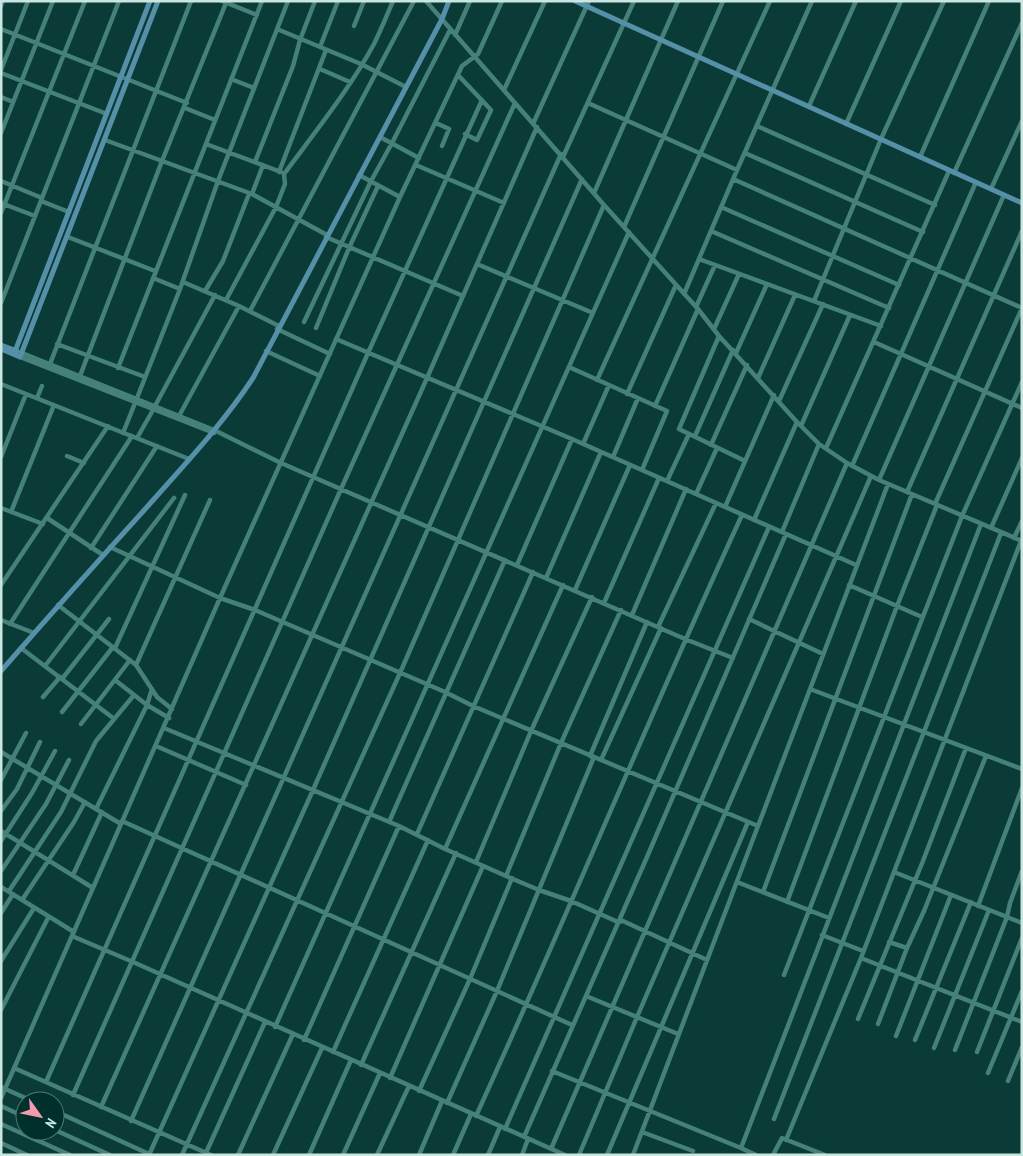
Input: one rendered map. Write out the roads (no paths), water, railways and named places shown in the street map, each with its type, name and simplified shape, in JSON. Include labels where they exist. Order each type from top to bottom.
[{"type":"main road","points":[[1,345],[21,355],[105,140],[150,1]]},
{"type":"main road","points":[[15,352],[107,114],[158,1]]},
{"type":"main road","points":[[1,672],[58,605],[214,432],[253,378],[278,327],[442,19],[449,1]]},
{"type":"main road","points":[[574,1],[588,4],[698,57],[1022,203]]},
{"type":"main road","points":[[1,349],[15,352]]},
{"type":"street","points":[[1,6],[3,1]]},
{"type":"street","points":[[28,1],[1,71],[107,114]]},
{"type":"street","points":[[1,133],[53,1]]},
{"type":"street","points":[[1,213],[3,203],[12,186],[85,1]]},
{"type":"street","points":[[1,303],[119,1]]},
{"type":"street","points":[[50,364],[191,1]]},
{"type":"street","points":[[118,368],[262,1]]},
{"type":"street","points":[[123,433],[183,282],[218,181],[288,1]]},
{"type":"street","points":[[255,162],[293,66],[300,40],[315,1]]},
{"type":"street","points":[[320,47],[338,1]]},
{"type":"street","points":[[354,26],[364,1]]},
{"type":"street","points":[[282,173],[362,64],[393,1]]},
{"type":"street","points":[[250,311],[414,1]]},
{"type":"street","points":[[455,35],[470,1]]},
{"type":"street","points":[[1,1098],[3,1088],[14,1068],[220,598],[400,197],[462,66],[478,54],[502,1]]},
{"type":"street","points":[[504,90],[545,1]]},
{"type":"street","points":[[131,1120],[506,276],[634,1]]},
{"type":"street","points":[[594,192],[678,1]]},
{"type":"street","points":[[624,227],[723,1]]},
{"type":"street","points":[[597,380],[770,1]]},
{"type":"street","points":[[684,294],[812,1]]},
{"type":"street","points":[[809,106],[856,1]]},
{"type":"street","points":[[846,124],[901,1]]},
{"type":"street","points":[[814,301],[881,139],[944,1]]},
{"type":"street","points":[[920,157],[989,1]]},
{"type":"street","points":[[80,376],[126,260],[162,161],[186,106],[224,2],[257,15]]},
{"type":"street","points":[[427,2],[604,205],[697,308],[719,336],[819,444],[847,463],[879,480],[1022,541],[861,958],[786,1140]]},
{"type":"street","points":[[101,1107],[427,378],[504,203],[535,125],[588,4]]},
{"type":"street","points":[[826,448],[935,205],[1022,23]]},
{"type":"street","points":[[1,29],[156,91],[215,120]]},
{"type":"street","points":[[277,29],[362,64],[406,87]]},
{"type":"street","points":[[304,322],[371,181],[450,30]]},
{"type":"street","points":[[226,300],[276,207],[285,184],[282,173],[326,50]]},
{"type":"street","points":[[320,69],[350,82]]},
{"type":"street","points":[[458,75],[491,110],[478,140],[465,134]]},
{"type":"street","points":[[231,79],[254,88]]},
{"type":"street","points":[[1,97],[14,102]]},
{"type":"street","points":[[46,1082],[465,134],[482,100]]},
{"type":"street","points":[[73,1095],[515,103]]},
{"type":"street","points":[[588,103],[737,170]]},
{"type":"street","points":[[990,189],[1022,121]]},
{"type":"street","points":[[436,123],[449,129],[442,146]]},
{"type":"street","points":[[757,126],[935,205]]},
{"type":"street","points":[[380,137],[420,158]]},
{"type":"street","points":[[105,140],[250,194],[349,248],[463,296]]},
{"type":"street","points":[[206,144],[282,173]]},
{"type":"street","points":[[745,153],[923,232]]},
{"type":"street","points":[[205,290],[223,261],[263,165]]},
{"type":"street","points":[[416,165],[504,203]]},
{"type":"street","points":[[360,175],[400,197]]},
{"type":"street","points":[[65,1116],[149,1154],[313,790],[582,179]]},
{"type":"street","points":[[733,179],[1022,308],[936,504],[787,902]]},
{"type":"street","points":[[1,181],[70,212]]},
{"type":"street","points":[[852,466],[976,182]]},
{"type":"street","points":[[316,328],[349,248],[378,186]]},
{"type":"street","points":[[879,480],[1004,195]]},
{"type":"street","points":[[3,203],[35,216]]},
{"type":"street","points":[[182,1155],[400,673],[604,205]]},
{"type":"street","points":[[722,207],[899,285]]},
{"type":"street","points":[[711,231],[888,308]]},
{"type":"street","points":[[763,892],[873,596],[909,493],[1022,231]]},
{"type":"street","points":[[275,1027],[629,232]]},
{"type":"street","points":[[68,236],[155,272]]},
{"type":"street","points":[[699,259],[881,326]]},
{"type":"street","points":[[477,264],[593,313]]},
{"type":"street","points":[[655,406],[715,265]]},
{"type":"street","points":[[714,329],[739,274]]},
{"type":"street","points":[[153,278],[180,289]]},
{"type":"street","points":[[183,282],[250,311],[330,354]]},
{"type":"street","points":[[695,436],[767,284]]},
{"type":"street","points":[[627,394],[676,285]]},
{"type":"street","points":[[758,378],[795,294]]},
{"type":"street","points":[[1,628],[69,533],[154,408],[216,295]]},
{"type":"street","points":[[779,401],[822,304]]},
{"type":"street","points":[[179,416],[239,306]]},
{"type":"street","points":[[754,520],[850,315]]},
{"type":"street","points":[[719,336],[679,429],[745,461]]},
{"type":"street","points":[[336,339],[572,439],[856,565]]},
{"type":"street","points":[[874,342],[1022,408]]},
{"type":"street","points":[[57,344],[144,377]]},
{"type":"street","points":[[266,351],[320,376]]},
{"type":"street","points":[[21,355],[50,364],[136,401]]},
{"type":"street","points":[[21,355],[214,432]]},
{"type":"street","points":[[711,445],[746,365]]},
{"type":"street","points":[[569,367],[667,412],[642,470]]},
{"type":"street","points":[[784,975],[962,516],[1022,382]]},
{"type":"street","points":[[1,384],[189,459]]},
{"type":"street","points":[[583,444],[609,385]]},
{"type":"street","points":[[37,398],[42,386]]},
{"type":"street","points":[[1,457],[26,394]]},
{"type":"street","points":[[725,507],[774,395]]},
{"type":"street","points":[[612,457],[638,398]]},
{"type":"street","points":[[11,512],[54,405]]},
{"type":"street","points":[[154,408],[179,416],[371,503],[592,597],[659,628],[733,658]]},
{"type":"street","points":[[1,586],[108,426]]},
{"type":"street","points":[[667,481],[689,434]]},
{"type":"street","points":[[517,566],[572,439]]},
{"type":"street","points":[[522,1155],[526,1138],[552,1071],[733,658],[819,444]]},
{"type":"street","points":[[91,548],[157,446]]},
{"type":"street","points":[[696,494],[717,448]]},
{"type":"street","points":[[546,578],[601,452]]},
{"type":"street","points":[[67,456],[84,463]]},
{"type":"street","points":[[991,528],[1022,458]]},
{"type":"street","points":[[551,1149],[847,463]]},
{"type":"street","points":[[575,590],[630,465]]},
{"type":"street","points":[[579,1155],[604,1093],[871,476]]},
{"type":"street","points":[[604,603],[659,478]]},
{"type":"street","points":[[633,1155],[848,585],[888,484]]},
{"type":"street","points":[[632,615],[686,489]]},
{"type":"street","points":[[62,712],[114,648],[184,495]]},
{"type":"street","points":[[45,666],[174,498]]},
{"type":"street","points":[[136,665],[210,500]]},
{"type":"street","points":[[601,760],[716,503]]},
{"type":"street","points":[[1,508],[43,524]]},
{"type":"street","points":[[453,1155],[527,1004],[685,639],[742,515]]},
{"type":"street","points":[[48,518],[103,555]]},
{"type":"street","points":[[1014,538],[1022,521]]},
{"type":"street","points":[[741,1148],[981,524]]},
{"type":"street","points":[[488,1155],[600,914],[769,526]]},
{"type":"street","points":[[774,1119],[1001,533]]},
{"type":"street","points":[[110,547],[220,598],[284,622],[503,719],[758,826]]},
{"type":"street","points":[[389,822],[505,560]]},
{"type":"street","points":[[417,834],[533,572]]},
{"type":"street","points":[[445,849],[563,585]]},
{"type":"street","points":[[848,585],[922,617]]},
{"type":"street","points":[[476,862],[531,731],[592,597]]},
{"type":"street","points":[[58,605],[136,665],[157,697],[172,708]]},
{"type":"street","points":[[506,876],[561,743],[621,610]]},
{"type":"street","points":[[43,696],[61,678],[109,619]]},
{"type":"street","points":[[749,619],[823,654]]},
{"type":"street","points":[[6,622],[34,633]]},
{"type":"street","points":[[419,1155],[497,990],[648,622]]},
{"type":"street","points":[[21,648],[113,718]]},
{"type":"street","points":[[81,724],[130,660]]},
{"type":"street","points":[[115,680],[147,705],[169,718]]},
{"type":"street","points":[[96,809],[147,705],[152,689]]},
{"type":"street","points":[[810,689],[1022,769]]},
{"type":"street","points":[[1,913],[35,852],[61,812],[96,741],[113,718],[134,695]]},
{"type":"street","points":[[164,728],[399,826],[483,866],[539,890],[572,901],[618,922],[623,922],[707,960]]},
{"type":"street","points":[[1,780],[26,734]]},
{"type":"street","points":[[1,811],[17,789],[40,742]]},
{"type":"street","points":[[156,746],[246,785]]},
{"type":"street","points":[[858,1019],[923,861],[966,748]]},
{"type":"street","points":[[1,841],[4,832],[42,776],[55,751]]},
{"type":"street","points":[[1,752],[122,823],[212,861],[572,1025]]},
{"type":"street","points":[[878,1024],[907,948],[986,756]]},
{"type":"street","points":[[1,871],[56,785],[69,760]]},
{"type":"street","points":[[978,906],[1022,788]]},
{"type":"street","points":[[1017,801],[1022,807]]},
{"type":"street","points":[[22,900],[74,822],[85,802]]},
{"type":"street","points":[[73,875],[102,812]]},
{"type":"street","points":[[607,1155],[748,822]]},
{"type":"street","points":[[304,1040],[399,826]]},
{"type":"street","points":[[4,832],[92,888]]},
{"type":"street","points":[[333,1052],[428,840]]},
{"type":"street","points":[[362,1065],[456,853]]},
{"type":"street","points":[[390,1078],[483,866]]},
{"type":"street","points":[[955,1050],[1007,917],[1022,871]]},
{"type":"street","points":[[894,872],[1022,923]]},
{"type":"street","points":[[419,1091],[470,978],[512,878]]},
{"type":"street","points":[[737,882],[829,918]]},
{"type":"street","points":[[1,887],[73,934],[103,950],[565,1155]]},
{"type":"street","points":[[896,1036],[951,895]]},
{"type":"street","points":[[915,1040],[971,902]]},
{"type":"street","points":[[1,960],[34,908]]},
{"type":"street","points":[[934,1048],[989,910]]},
{"type":"street","points":[[1,1010],[48,918]]},
{"type":"street","points":[[822,934],[863,951]]},
{"type":"street","points":[[976,1052],[1022,938]]},
{"type":"street","points":[[889,942],[907,948]]},
{"type":"street","points":[[861,958],[1022,1022]]},
{"type":"street","points":[[988,1073],[1022,991]]},
{"type":"street","points":[[586,996],[678,1034]]},
{"type":"street","points":[[205,1154],[265,1022]]},
{"type":"street","points":[[238,1155],[293,1034]]},
{"type":"street","points":[[1008,1081],[1022,1047]]},
{"type":"street","points":[[274,1155],[322,1048]]},
{"type":"street","points":[[308,1155],[351,1060]]},
{"type":"street","points":[[14,1068],[187,1144],[205,1154],[211,1155]]},
{"type":"street","points":[[552,1071],[756,1155]]},
{"type":"street","points":[[342,1155],[380,1073]]},
{"type":"street","points":[[377,1155],[409,1086]]},
{"type":"street","points":[[3,1088],[15,1093]]},
{"type":"street","points":[[1,1106],[15,1112]]},
{"type":"street","points":[[1,1124],[70,1155]]},
{"type":"street","points":[[642,1132],[692,1151]]},
{"type":"street","points":[[65,1135],[110,1155]]},
{"type":"street","points":[[773,1155],[782,1138],[825,1155]]},
{"type":"street","points":[[1,1143],[27,1155]]}]
